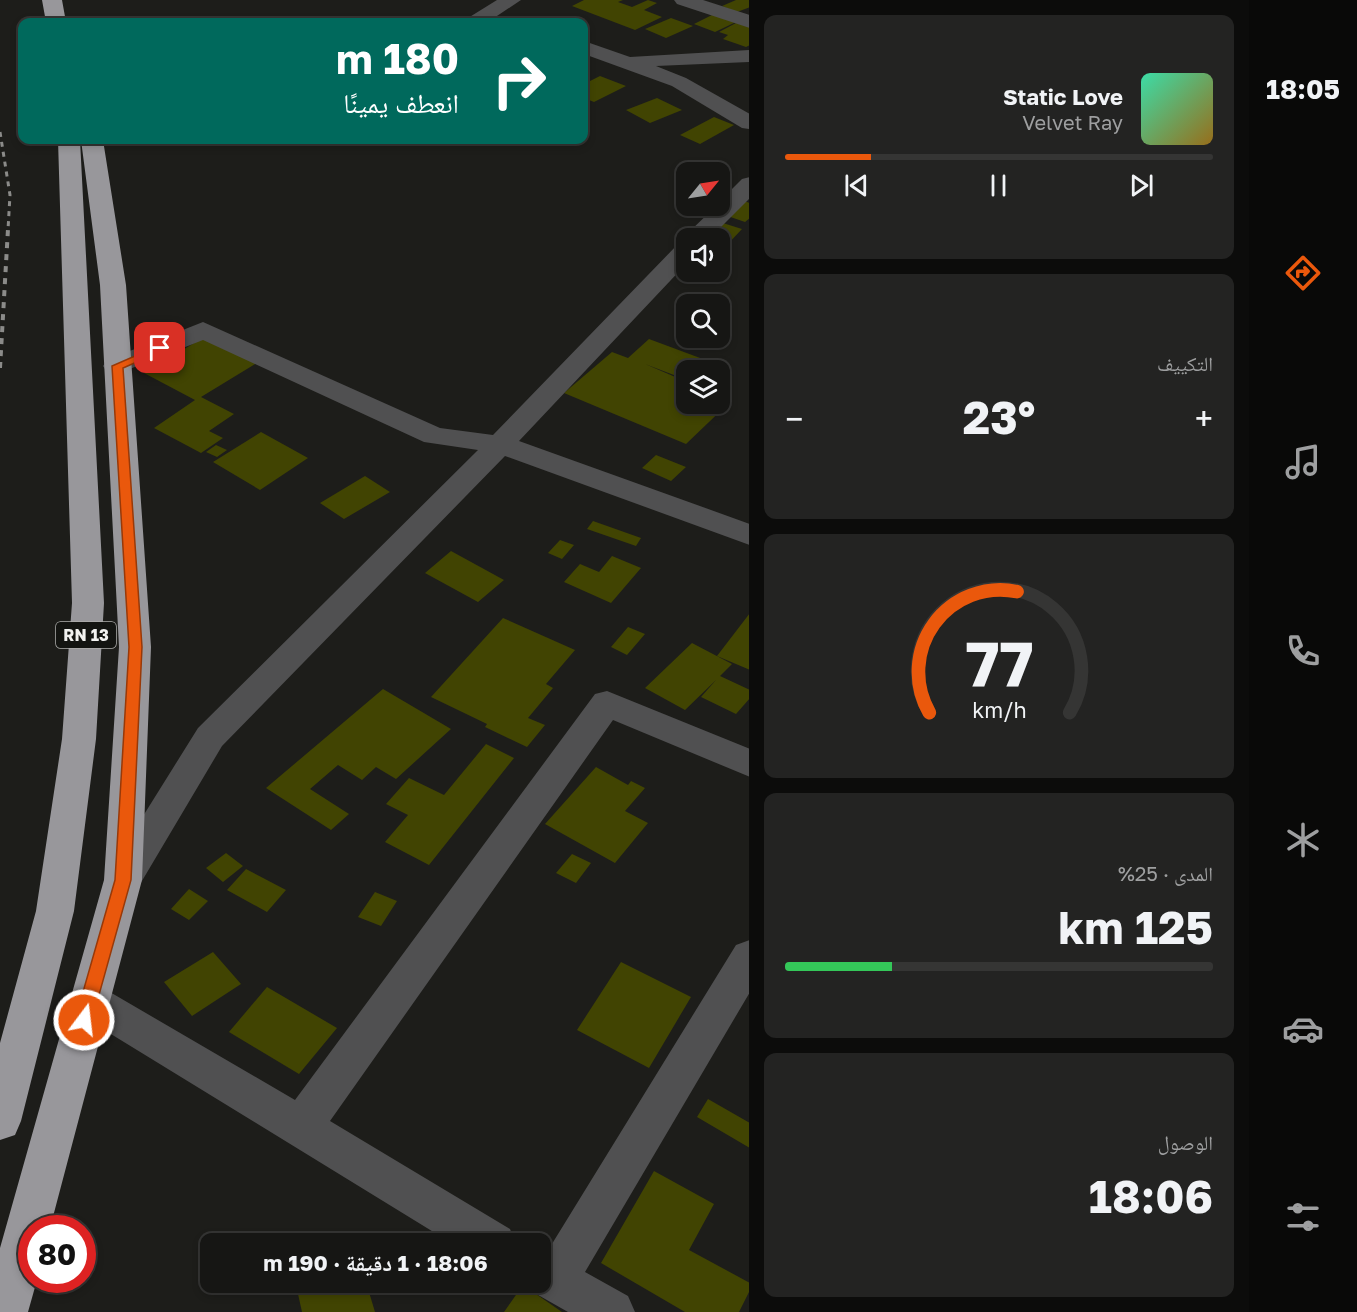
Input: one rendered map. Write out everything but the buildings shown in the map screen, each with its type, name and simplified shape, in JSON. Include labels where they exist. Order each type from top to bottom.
[{"type":"highway","points":[[52,0],[55,18]]},
{"type":"highway","name":"RN 13","points":[[0,1121],[55,911],[79,739],[88,603],[69,144]]},
{"type":"highway","name":"RN 13","points":[[4,1312],[123,880],[135,647],[112,285],[93,144]]},
{"type":"street","points":[[482,18],[510,0]]},
{"type":"street","points":[[684,0],[749,22]]},
{"type":"street","points":[[588,48],[627,61],[687,86],[749,122]]},
{"type":"street","points":[[627,61],[749,56]]},
{"type":"street","points":[[707,228],[749,185]]},
{"type":"street","points":[[123,880],[210,737],[500,444],[676,260]]},
{"type":"street","points":[[117,366],[203,330],[434,436],[500,444],[749,536]]},
{"type":"street","points":[[301,1126],[607,703],[749,765]]},
{"type":"street","points":[[551,1271],[749,958]]},
{"type":"street","points":[[89,999],[476,1233]]},
{"type":"street","points":[[551,1278],[612,1312]]},
{"type":"railway","points":[[0,132],[10,195],[8,230]]},
{"type":"railway","points":[[0,368],[8,229]]},
{"type":"route","points":[[84,1020],[123,880],[135,647],[117,366],[160,348]]}]
